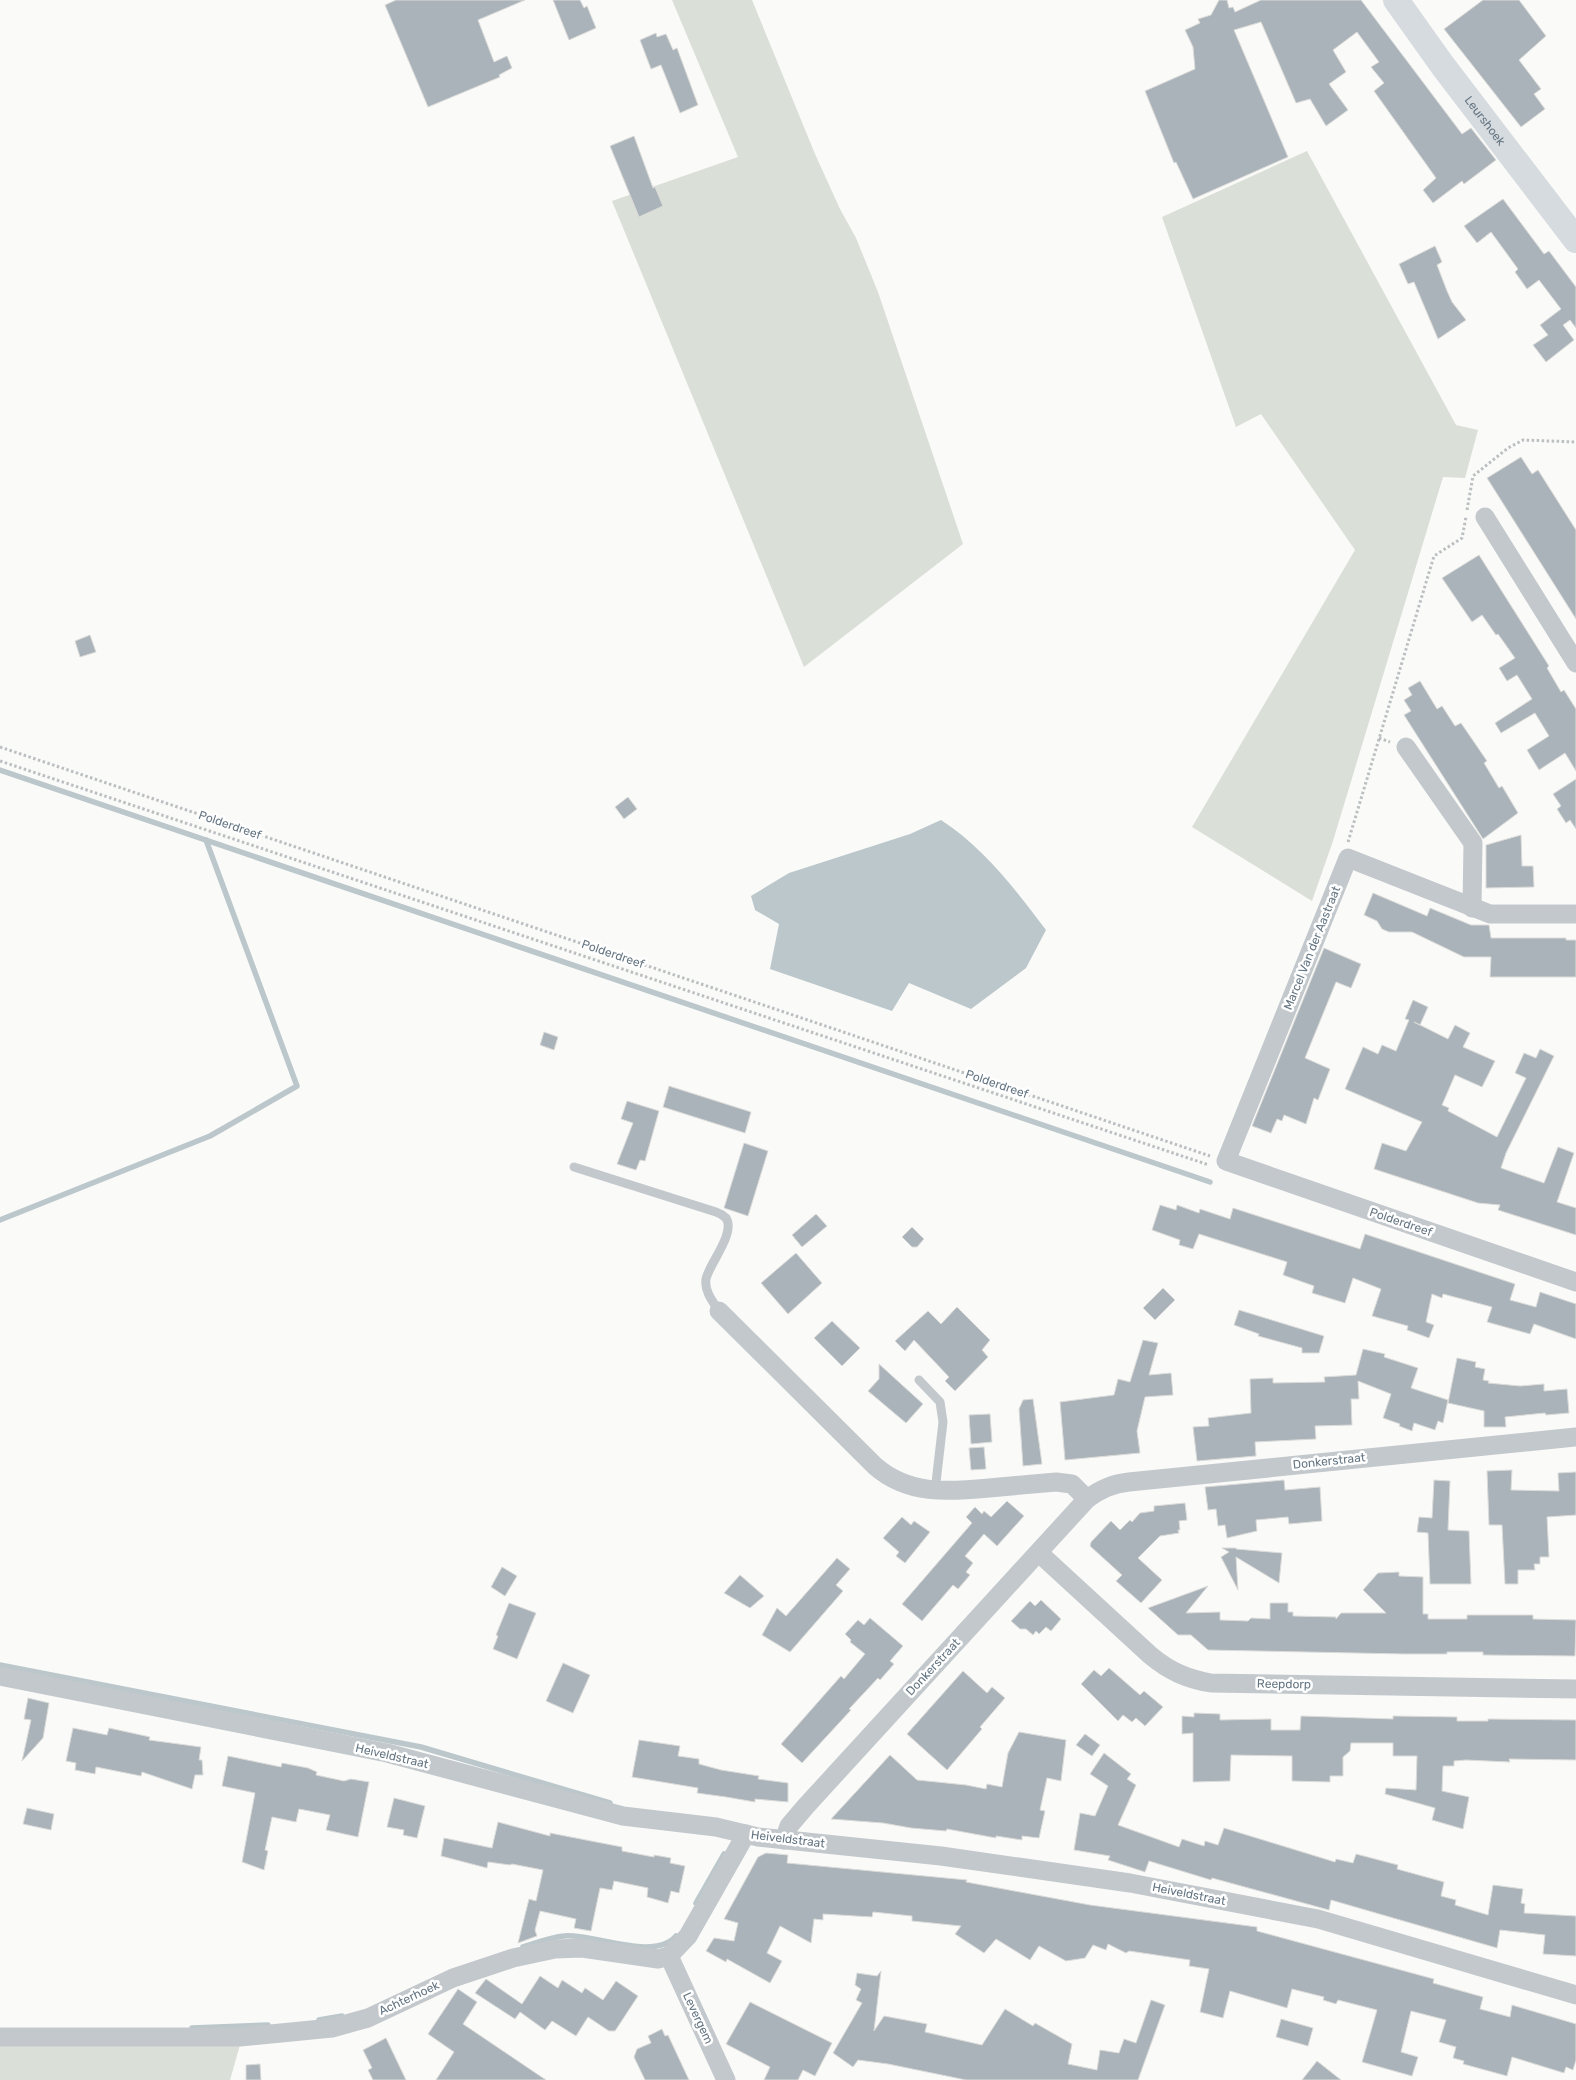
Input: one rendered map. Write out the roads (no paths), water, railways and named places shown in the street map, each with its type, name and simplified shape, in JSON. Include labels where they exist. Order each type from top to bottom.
[{"type":"street","name":"Leurshoek","points":[[1396,0],[1443,66],[1576,240]]},
{"type":"street","points":[[1485,517],[1576,663]]},
{"type":"street","points":[[1406,747],[1473,843],[1472,908],[1490,914],[1576,914]]},
{"type":"street","name":"Marcel Van der Aastraat","points":[[1226,1161],[1348,858],[1472,908]]},
{"type":"street","name":"Polderdreef","points":[[1226,1161],[1576,1282]]},
{"type":"street","points":[[720,1311],[885,1474],[899,1482],[936,1492],[956,1492],[1056,1482],[1072,1484],[1087,1499]]},
{"type":"street","name":"Donkerstraat","points":[[784,1840],[789,1826],[806,1806],[1087,1499],[1101,1490],[1114,1484],[1129,1482],[1576,1437]]},
{"type":"street","name":"Reepdorp","points":[[1039,1553],[1163,1666],[1195,1680],[1221,1683],[1576,1689]]},
{"type":"street","name":"Heiveldstraat","points":[[0,1676],[387,1753],[623,1816],[716,1826],[746,1834],[784,1840],[941,1856],[1130,1883],[1318,1919],[1576,1995]]},
{"type":"street","points":[[669,1956],[688,1936],[746,1834]]},
{"type":"street","name":"Achterhoek","points":[[0,2037],[240,2036],[332,2028],[368,2018],[453,1978],[513,1958],[555,1949],[582,1948],[658,1959],[669,1956]]},
{"type":"street","name":"Levergem","points":[[669,1956],[726,2080]]},
{"type":"lane","points":[[574,1166],[716,1212],[726,1218],[728,1227],[723,1244],[706,1280],[709,1297],[720,1311]]},
{"type":"lane","points":[[919,1380],[940,1402],[942,1412],[943,1422],[936,1492]]},
{"type":"waterway","points":[[0,770],[1210,1182]]},
{"type":"waterway","points":[[0,1220],[210,1136],[297,1086],[206,840]]},
{"type":"waterway","points":[[0,1665],[421,1747],[610,1803]]},
{"type":"waterway","points":[[696,1903],[724,1854]]},
{"type":"waterway","points":[[523,1947],[564,1936],[591,1938],[639,1947],[653,1947],[666,1943],[676,1936]]},
{"type":"waterway","points":[[319,2020],[342,2016]]},
{"type":"waterway","points":[[192,2028],[268,2025]]}]
